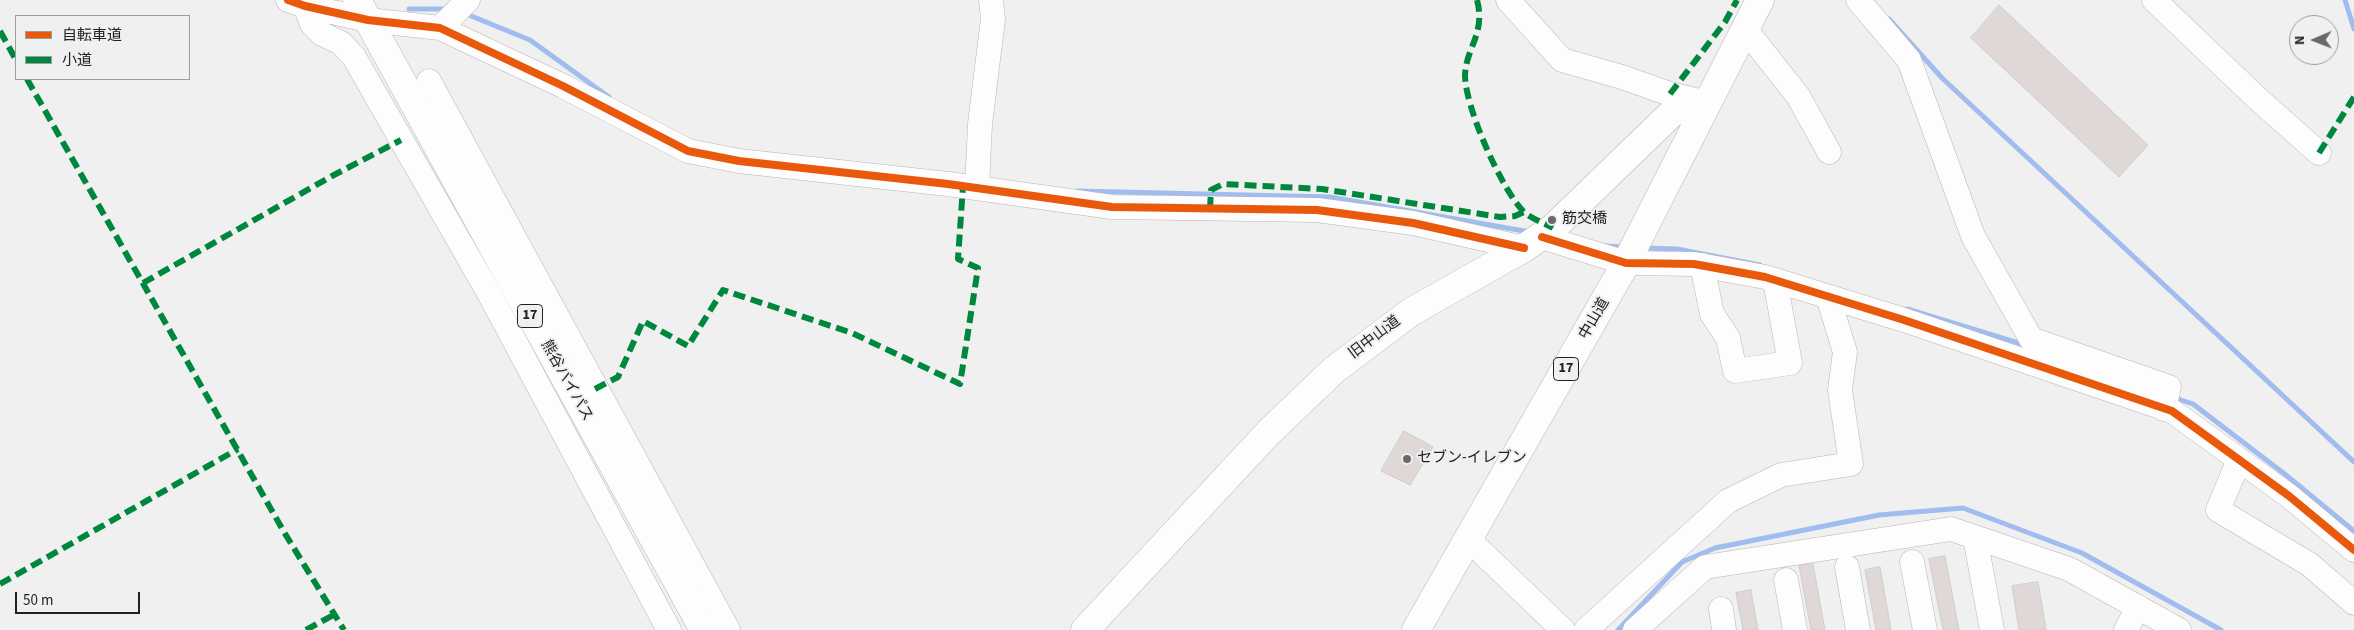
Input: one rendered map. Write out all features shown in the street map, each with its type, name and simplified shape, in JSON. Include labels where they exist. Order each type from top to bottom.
[{"type":"main road","name":"中山道","points":[[1416,630],[1626,263],[1760,0]]},
{"type":"main road","name":"熊谷バイパス","points":[[363,10],[486,213],[704,630]]},
{"type":"main road","name":"旧中山道","points":[[1085,630],[1269,432],[1334,370],[1411,312],[1533,242],[1672,113],[1687,106],[1707,103]]},
{"type":"street","points":[[440,28],[468,0]]},
{"type":"street","points":[[977,188],[980,124],[993,19],[991,0]]},
{"type":"street","points":[[1508,0],[1562,60],[1622,77],[1670,94],[1707,103]]},
{"type":"street","points":[[1858,0],[1909,60],[1973,236],[2031,339],[2169,387],[2164,409]]},
{"type":"street","points":[[2154,0],[2258,100],[2319,153]]},
{"type":"street","points":[[296,3],[363,10],[440,28],[563,86],[688,151],[739,161],[977,188],[1112,207],[1317,210],[1533,242],[1626,263],[1702,265],[1775,280],[2172,411],[2288,496],[2354,550]]},
{"type":"street","points":[[296,3],[322,34],[341,43],[354,57],[490,295],[669,630]]},
{"type":"street","points":[[1745,29],[1798,96],[1829,152]]},
{"type":"street","points":[[428,81],[486,213],[727,630]]},
{"type":"street","points":[[1702,265],[1712,314],[1728,338],[1735,371],[1790,363],[1775,280]]},
{"type":"street","points":[[1586,630],[1728,501],[1781,475],[1852,464],[1840,390],[1845,352],[1828,296]]},
{"type":"street","points":[[2239,460],[2218,510],[2309,564],[2354,603]]},
{"type":"street","points":[[1635,630],[1705,567],[1951,529],[2068,570],[2180,630]]},
{"type":"street","points":[[1975,537],[1992,630]]},
{"type":"street","points":[[1469,540],[1563,630]]},
{"type":"street","points":[[1912,562],[1925,630]]},
{"type":"street","points":[[1847,567],[1858,630]]},
{"type":"street","points":[[1786,580],[1794,630]]},
{"type":"street","points":[[2126,630],[2138,607]]},
{"type":"building","points":[[1999,5],[2148,145],[2119,177],[1971,38]]},
{"type":"building","name":"セブン-イレブン","points":[[1404,431],[1433,447],[1410,485],[1381,471]]},
{"type":"building","points":[[1945,556],[1959,630],[1943,630],[1929,559]]},
{"type":"building","points":[[1813,564],[1825,630],[1811,630],[1799,566]]},
{"type":"building","points":[[1880,567],[1891,630],[1876,630],[1865,570]]},
{"type":"building","points":[[2038,582],[2046,630],[2019,630],[2012,586]]},
{"type":"building","points":[[1751,590],[1758,630],[1743,630],[1736,593]]},
{"type":"waterway","points":[[2345,0],[2354,29]]},
{"type":"waterway","points":[[409,9],[448,9]]},
{"type":"waterway","points":[[464,13],[530,40],[609,97]]},
{"type":"waterway","points":[[1889,19],[1942,78],[2354,462]]},
{"type":"waterway","points":[[1077,191],[1330,197],[1530,232]]},
{"type":"waterway","points":[[1605,246],[1624,247]]},
{"type":"waterway","points":[[1642,248],[1677,249],[1760,265]]},
{"type":"waterway","points":[[1907,309],[2025,345]]},
{"type":"waterway","points":[[2172,397],[2193,404],[2286,475],[2354,531]]},
{"type":"waterway","points":[[1618,630],[1682,562],[1715,548],[1879,515],[1963,508],[2082,553],[2221,630]]},
{"type":"marked path","points":[[1477,0],[1479,22],[1466,65],[1465,75],[1471,107],[1495,166],[1514,200],[1526,214],[1553,228]]},
{"type":"marked path","points":[[1670,94],[1725,22],[1737,0]]},
{"type":"marked path","points":[[0,31],[15,58]]},
{"type":"marked path","points":[[28,80],[284,532],[344,630]]},
{"type":"marked path","points":[[2319,153],[2354,97]]},
{"type":"marked path","points":[[143,283],[332,176],[401,140]]},
{"type":"marked path","points":[[1210,209],[1211,190],[1223,184],[1322,189],[1500,217],[1515,216],[1524,212]]},
{"type":"marked path","points":[[595,389],[618,377],[643,321],[688,346],[723,290],[852,333],[960,384],[978,268],[958,259],[963,186]]},
{"type":"marked path","points":[[0,584],[238,449]]},
{"type":"marked path","points":[[306,630],[335,614]]},
{"type":"cycle path","points":[[288,0],[305,6],[368,20],[440,28],[563,86],[688,151],[739,161],[948,184],[1112,207],[1317,210],[1413,223],[1524,248]]},
{"type":"cycle path","points":[[1542,237],[1626,263],[1694,264],[1765,277],[1904,320],[2172,411],[2289,496],[2354,550]]},
{"type":"place","name":"筋交橋","points":[[1552,220]]},
{"type":"place","name":"セブン-イレブン","points":[[1407,459]]}]
